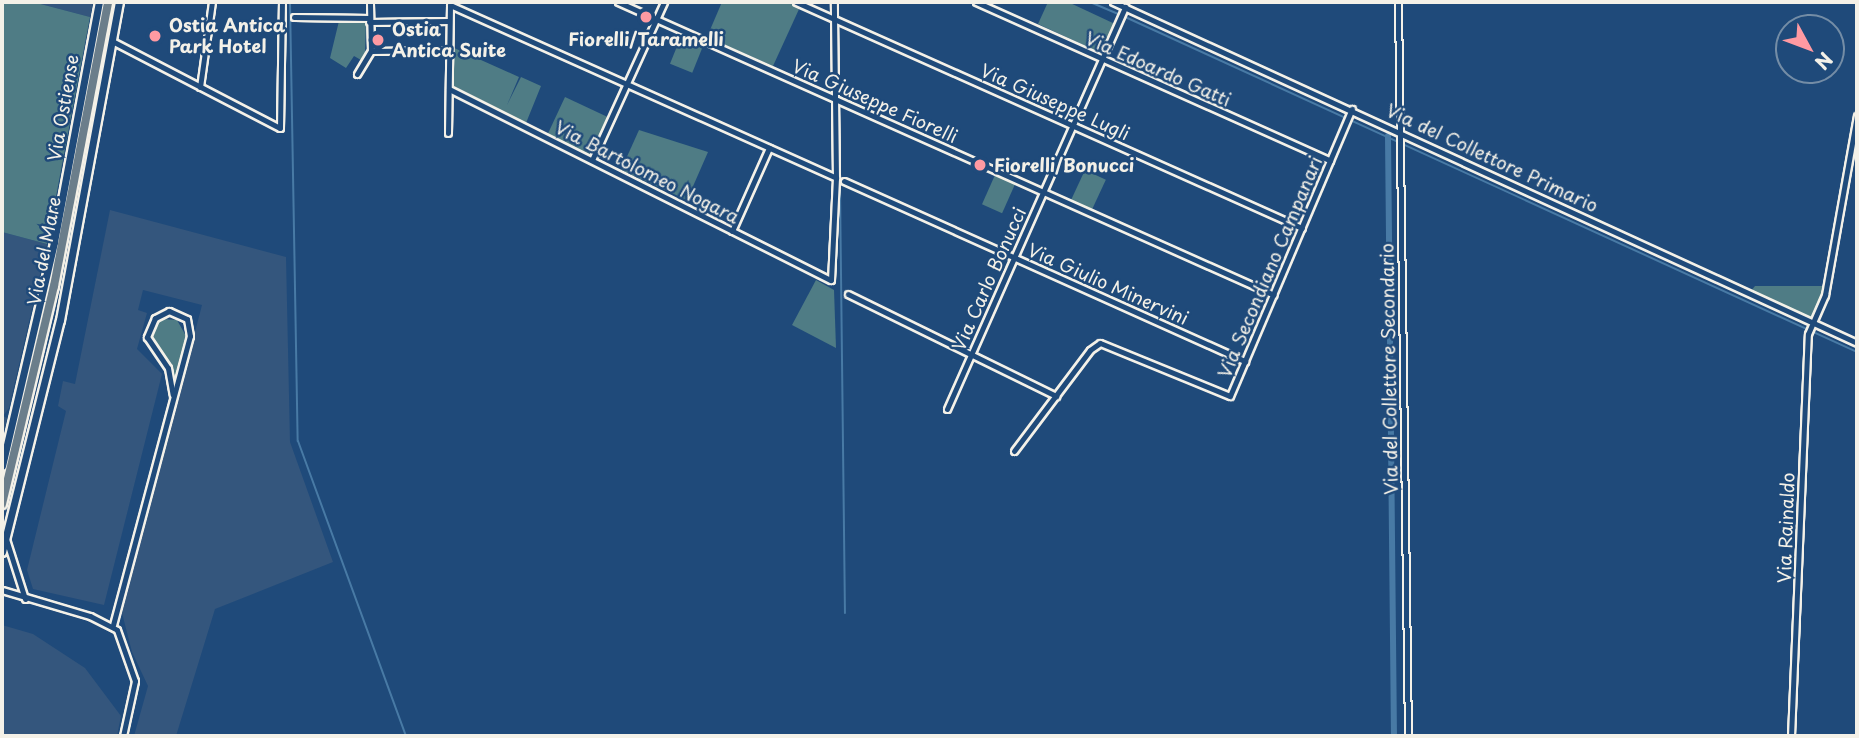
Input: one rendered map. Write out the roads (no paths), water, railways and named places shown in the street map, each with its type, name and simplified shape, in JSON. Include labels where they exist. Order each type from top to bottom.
[{"type":"main road","name":"Via Ostiense","points":[[2,466],[54,242],[99,2]]},
{"type":"main road","name":"Via del Mare","points":[[2,504],[54,286],[108,2]]},
{"type":"main road","points":[[2,552],[62,312],[119,2]]},
{"type":"street","points":[[200,87],[212,2]]},
{"type":"street","points":[[112,41],[280,128],[282,2]]},
{"type":"street","points":[[357,74],[370,51],[370,2]]},
{"type":"street","name":"Via Giuseppe Fiorelli","points":[[618,2],[1274,295]]},
{"type":"street","points":[[592,160],[664,2]]},
{"type":"street","name":"Via Giuseppe Lugli","points":[[796,2],[1302,228]]},
{"type":"street","points":[[449,133],[450,3],[836,178],[834,2]]},
{"type":"street","name":"Via Edoardo Gatti","points":[[976,2],[1330,160]]},
{"type":"street","name":"Via del Collettore Primario","points":[[1113,2],[1400,130],[1857,342]]},
{"type":"street","name":"Via del Collettore Secondario","points":[[1398,2],[1408,736]]},
{"type":"street","name":"Via Carlo Bonucci","points":[[947,410],[1125,7]]},
{"type":"street","points":[[294,18],[449,22]]},
{"type":"street","points":[[370,51],[449,50]]},
{"type":"street","name":"Via Bartolomeo Nogara","points":[[449,89],[832,280],[836,178]]},
{"type":"street","name":"Via Secondiano Campanari","points":[[1056,396],[1090,350],[1100,343],[1227,397],[1274,295],[1352,109]]},
{"type":"street","name":"Via Rainaldo","points":[[1791,736],[1808,334],[1825,295],[1857,116]]},
{"type":"street","points":[[732,231],[769,148]]},
{"type":"street","name":"Via Giulio Minervini","points":[[844,181],[1245,361]]},
{"type":"street","points":[[848,294],[1056,396],[1014,451]]},
{"type":"street","points":[[123,736],[135,679],[113,625],[191,331],[185,317],[169,311],[155,318],[147,337],[168,369],[173,395]]},
{"type":"street","points":[[6,537],[16,580],[25,599]]},
{"type":"street","points":[[2,590],[113,625]]},
{"type":"waterway","points":[[290,2],[298,441],[406,736]]},
{"type":"waterway","points":[[838,2],[839,97]]},
{"type":"waterway","points":[[1090,2],[1118,14]]},
{"type":"waterway","points":[[1123,16],[1857,352]]},
{"type":"waterway","points":[[839,103],[845,613]]},
{"type":"waterway","points":[[1388,136],[1394,736]]},
{"type":"place","name":"Fiorelli/Taramelli","points":[[646,17]]},
{"type":"place","name":"Ostia Antica Park Hotel","points":[[155,36]]},
{"type":"place","name":"Ostia Antica Suite","points":[[378,40]]},
{"type":"place","name":"Fiorelli/Bonucci","points":[[980,165]]}]
